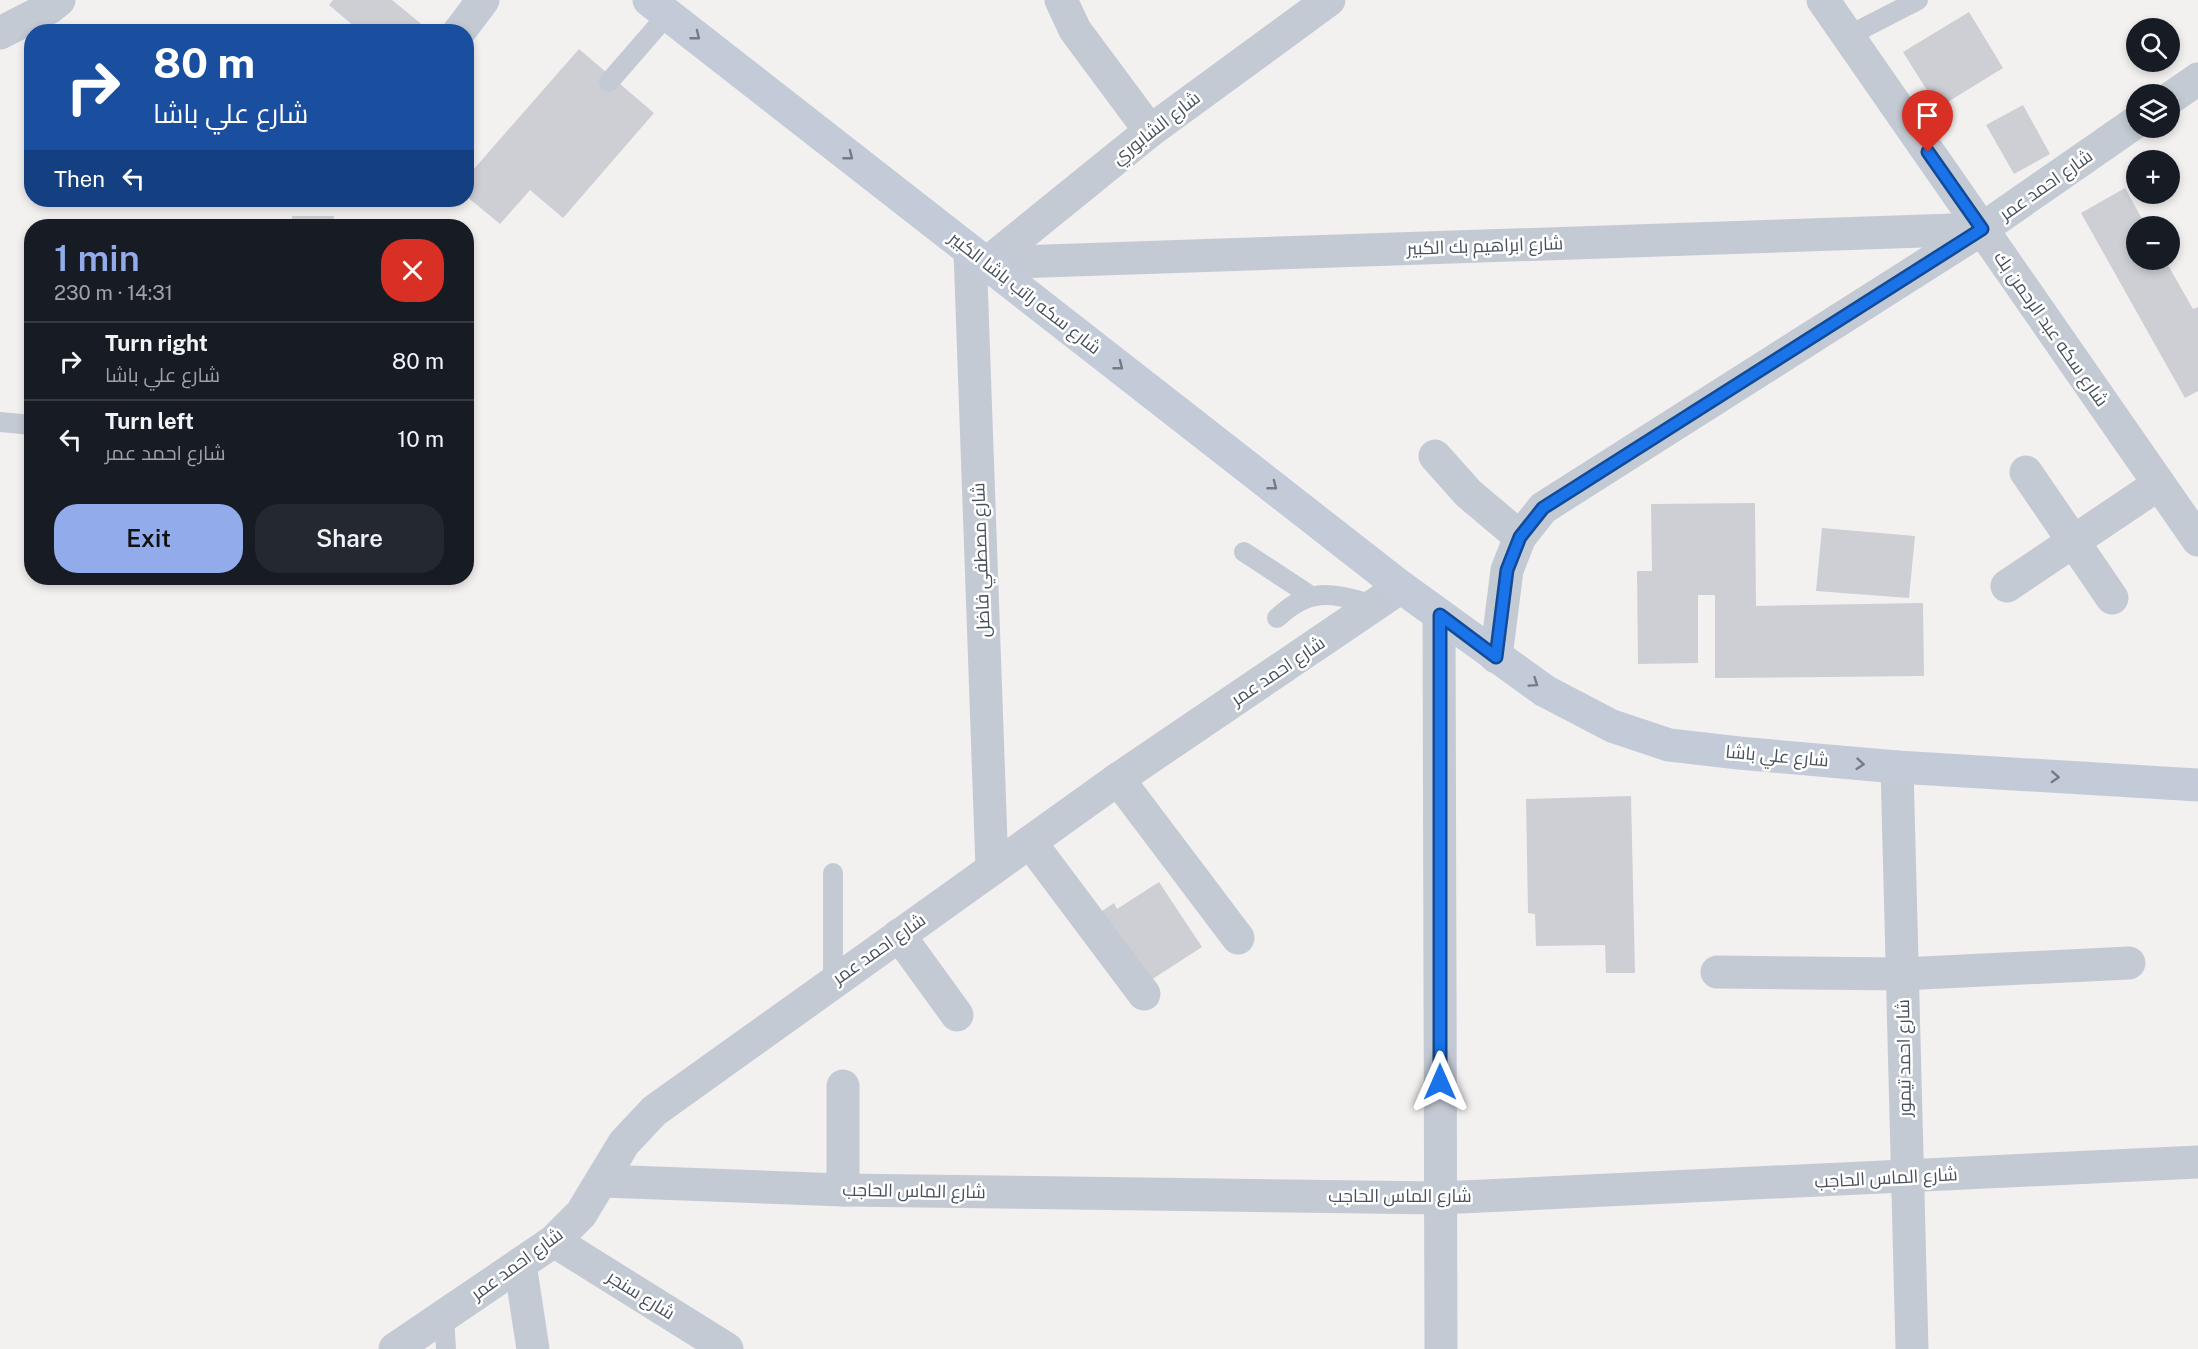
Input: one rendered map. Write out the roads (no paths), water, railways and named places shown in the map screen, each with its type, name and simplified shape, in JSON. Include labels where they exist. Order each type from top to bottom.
[{"type":"main road","name":"شارع سكه راتب باشا الكبير","points":[[659,7],[979,257],[1388,596]]},
{"type":"main road","name":"شارع علي باشا","points":[[1388,596],[1440,615],[1545,691],[1612,726],[1669,745],[1898,767],[2198,785]]},
{"type":"street","points":[[0,33],[49,8],[59,0]]},
{"type":"street","points":[[465,24],[483,0]]},
{"type":"street","points":[[1062,0],[1075,30],[1150,131]]},
{"type":"street","name":"شارع سكه عبد الرحمن بك","points":[[1823,0],[2198,540]]},
{"type":"street","name":"شارع الشابوري","points":[[979,257],[1150,131],[1314,4]]},
{"type":"street","name":"شارع احمد عمر","points":[[1496,657],[1507,570],[1520,537],[1543,508],[1982,229],[2126,129]]},
{"type":"street","name":"شارع ابراهيم بك الكبير","points":[[979,257],[1982,229]]},
{"type":"street","name":"شارع مصطفي فاضل","points":[[979,257],[992,869]]},
{"type":"street","points":[[1435,456],[1468,493],[1520,537]]},
{"type":"street","points":[[2026,472],[2112,598]]},
{"type":"street","points":[[2007,586],[2159,484]]},
{"type":"street","name":"شارع احمد عمر","points":[[395,1349],[554,1241],[582,1214],[624,1143],[654,1111],[1118,779],[1388,596]]},
{"type":"street","points":[[1440,615],[1441,1349]]},
{"type":"street","name":"شارع احمد تيمور","points":[[1898,767],[1912,1349]]},
{"type":"street","points":[[1118,779],[1238,938]]},
{"type":"street","points":[[1030,842],[1144,994]]},
{"type":"street","points":[[899,935],[957,1015]]},
{"type":"street","points":[[1717,972],[1902,974],[2129,963]]},
{"type":"street","points":[[843,1086],[843,1190]]},
{"type":"street","name":"شارع الماس الحاجب","points":[[602,1181],[843,1190],[1440,1198],[2198,1162]]},
{"type":"street","name":"شارع سنجر","points":[[554,1241],[728,1349]]},
{"type":"street","points":[[520,1264],[533,1349]]},
{"type":"lane","points":[[1848,36],[1918,0]]},
{"type":"lane","points":[[609,82],[659,7]]},
{"type":"lane","points":[[0,422],[24,424]]},
{"type":"lane","points":[[1244,552],[1311,596]]},
{"type":"lane","points":[[1277,618],[1294,602],[1311,596],[1388,596]]},
{"type":"lane","points":[[833,873],[833,982]]},
{"type":"lane","points":[[444,1316],[446,1349]]}]
